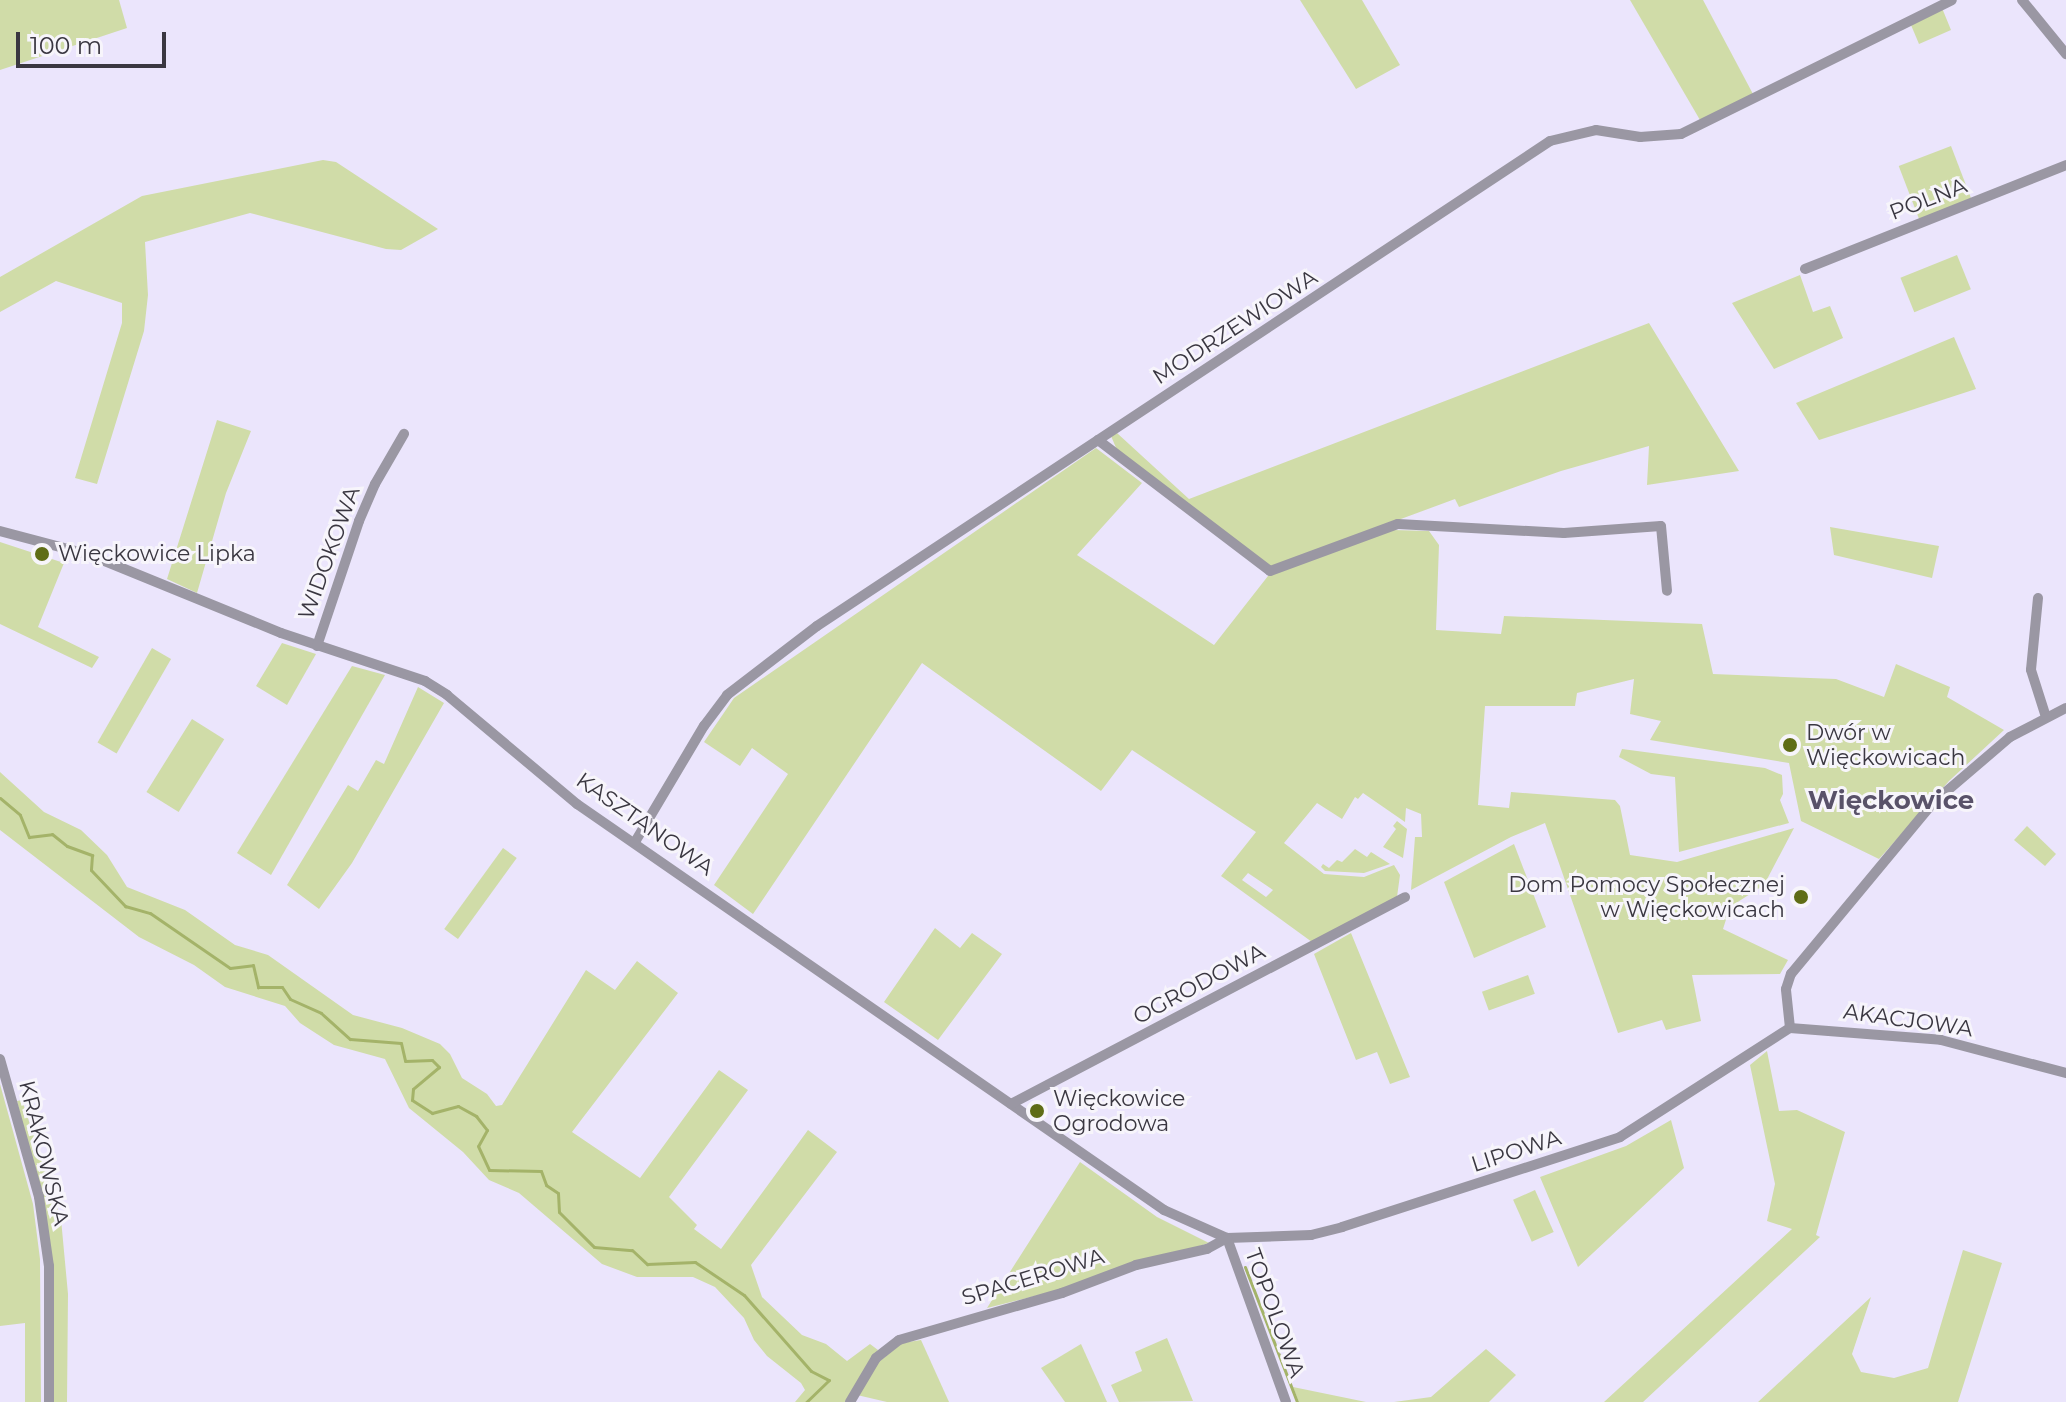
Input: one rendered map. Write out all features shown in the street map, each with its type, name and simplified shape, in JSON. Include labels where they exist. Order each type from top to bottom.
[{"type":"street","name":"MODRZEWIOWA","points":[[635,842],[704,726],[727,695],[817,626],[1550,141],[1596,130],[1640,137],[1681,134],[1952,0]]},
{"type":"street","points":[[2022,0],[2066,54]]},
{"type":"street","name":"POLNA","points":[[1805,269],[2066,165]]},
{"type":"street","name":"WIDOKOWA","points":[[317,646],[359,521],[375,484],[404,434]]},
{"type":"street","points":[[1098,440],[1270,571],[1398,524],[1564,533],[1661,526],[1667,591]]},
{"type":"street","name":"KASZTANOWA","points":[[0,531],[90,555],[317,646],[425,681],[447,695],[577,804],[1164,1210],[1227,1238]]},
{"type":"street","points":[[2038,598],[2031,670],[2046,717]]},
{"type":"street","points":[[1790,1028],[1786,989],[1803,955],[1934,802],[2010,737],[2066,708]]},
{"type":"street","name":"OGRODOWA","points":[[1011,1104],[1405,897]]},
{"type":"street","name":"AKACJOWA","points":[[1790,1028],[1941,1040],[2066,1073]]},
{"type":"street","name":"LIPOWA","points":[[1227,1238],[1311,1235],[1620,1137],[1790,1028]]},
{"type":"street","name":"KRAKOWSKA","points":[[0,1059],[41,1211],[49,1266],[49,1402]]},
{"type":"street","name":"SPACEROWA","points":[[850,1402],[876,1358],[899,1340],[1062,1293],[1136,1265],[1207,1249],[1227,1238]]},
{"type":"street","name":"TOPOLOWA","points":[[1227,1238],[1286,1402]]},
{"type":"green space","points":[[0,0],[119,0],[127,28],[0,70]]},
{"type":"green space","points":[[1300,0],[1362,0],[1400,65],[1356,89]]},
{"type":"green space","points":[[1630,0],[1703,0],[1753,94],[1700,120]]},
{"type":"green space","points":[[1942,8],[1951,30],[1919,44],[1911,25]]},
{"type":"green space","points":[[1951,146],[1974,206],[1922,226],[1899,166]]},
{"type":"green space","points":[[323,160],[336,162],[438,229],[401,250],[386,249],[250,213],[145,242],[148,295],[144,331],[97,484],[75,478],[122,323],[122,303],[56,281],[0,312],[0,277],[142,196]]},
{"type":"green space","points":[[1957,255],[1971,289],[1914,312],[1900,278]]},
{"type":"green space","points":[[1800,275],[1813,312],[1830,306],[1843,338],[1774,369],[1732,303]]},
{"type":"green space","points":[[1649,323],[1739,471],[1647,485],[1649,446],[1561,471],[1459,507],[1455,499],[1271,567],[1117,450],[1111,436],[1117,433],[1189,499]]},
{"type":"green space","points":[[1954,337],[1976,389],[1819,440],[1796,403]]},
{"type":"green space","points":[[217,420],[251,431],[226,493],[197,593],[167,579]]},
{"type":"green space","points":[[1096,448],[1142,483],[1077,555],[1214,645],[1268,576],[1393,530],[1429,531],[1439,545],[1436,630],[1501,634],[1504,616],[1702,624],[1713,674],[1836,679],[1884,697],[1896,664],[1950,687],[1947,697],[2004,730],[1949,781],[1879,859],[1801,821],[1789,763],[1650,740],[1661,721],[1630,714],[1634,679],[1577,693],[1575,706],[1485,706],[1478,805],[1509,808],[1511,792],[1615,800],[1620,806],[1630,855],[1677,862],[1794,828],[1764,885],[1730,907],[1723,929],[1788,960],[1780,974],[1692,975],[1701,1021],[1666,1030],[1662,1020],[1618,1033],[1545,823],[1511,837],[1411,890],[1415,837],[1422,837],[1421,814],[1406,808],[1405,822],[1363,793],[1358,799],[1355,797],[1342,819],[1317,803],[1284,843],[1324,874],[1364,877],[1394,865],[1400,875],[1397,897],[1312,942],[1221,876],[1256,832],[1132,750],[1101,791],[922,663],[753,914],[714,885],[788,774],[752,748],[740,766],[704,742],[734,698]],"holes":[[[1248,873],[1273,890],[1266,897],[1242,880]]]},
{"type":"green space","points":[[1830,527],[1939,546],[1932,578],[1834,555]]},
{"type":"green space","points":[[0,542],[64,563],[38,627],[99,657],[92,668],[0,624]]},
{"type":"green space","points":[[282,643],[316,654],[287,705],[256,686]]},
{"type":"green space","points":[[152,648],[171,659],[117,753],[98,742]]},
{"type":"green space","points":[[352,666],[385,675],[271,875],[237,853]]},
{"type":"green space","points":[[418,687],[444,703],[352,863],[319,909],[287,885],[348,785],[358,791],[376,760],[384,764]]},
{"type":"green space","points":[[192,719],[224,739],[179,812],[146,792]]},
{"type":"green space","points":[[1622,749],[1765,768],[1782,775],[1783,794],[1780,800],[1789,823],[1679,852],[1675,777],[1651,774],[1619,757]]},
{"type":"green space","points":[[0,772],[44,812],[81,830],[107,855],[127,887],[185,910],[235,945],[268,955],[353,1015],[402,1028],[440,1044],[450,1054],[462,1078],[487,1094],[496,1106],[502,1105],[586,970],[615,990],[637,961],[678,993],[572,1132],[640,1178],[719,1070],[748,1090],[669,1197],[697,1225],[694,1229],[721,1249],[808,1130],[837,1152],[751,1265],[762,1297],[802,1335],[826,1344],[847,1361],[870,1344],[878,1350],[845,1402],[795,1402],[805,1390],[801,1383],[767,1356],[754,1340],[744,1318],[715,1287],[693,1277],[637,1277],[602,1264],[519,1193],[489,1180],[463,1152],[409,1108],[385,1059],[334,1045],[300,1023],[285,1006],[225,987],[194,965],[139,937],[0,830]]},
{"type":"green space","points":[[1397,821],[1407,829],[1403,858],[1383,847],[1396,829],[1393,826]]},
{"type":"green space","points":[[2027,826],[2056,854],[2045,866],[2014,840]]},
{"type":"green space","points":[[1514,844],[1546,927],[1474,958],[1444,882]]},
{"type":"green space","points":[[503,848],[517,858],[458,939],[444,929]]},
{"type":"green space","points":[[1355,849],[1367,857],[1371,852],[1390,864],[1364,873],[1325,871],[1321,867],[1323,864],[1329,868],[1337,860],[1342,862]]},
{"type":"green space","points":[[935,928],[960,948],[972,933],[1002,954],[938,1040],[884,1002]]},
{"type":"green space","points":[[1351,933],[1410,1077],[1390,1084],[1377,1052],[1356,1060],[1314,954]]},
{"type":"green space","points":[[1528,975],[1535,994],[1489,1011],[1482,992]]},
{"type":"green space","points":[[1767,1051],[1779,1111],[1797,1110],[1845,1132],[1816,1235],[1820,1237],[1643,1402],[1604,1402],[1792,1229],[1767,1221],[1775,1184],[1750,1065]]},
{"type":"green space","points":[[0,1084],[33,1204],[40,1259],[41,1402],[25,1402],[25,1323],[0,1326]]},
{"type":"green space","points":[[22,1100],[61,1219],[68,1294],[67,1402],[52,1402],[50,1242],[17,1101]]},
{"type":"green space","points":[[1671,1120],[1684,1168],[1578,1267],[1540,1177],[1626,1146]]},
{"type":"green space","points":[[1080,1162],[1157,1217],[1209,1243],[1059,1290],[987,1308]]},
{"type":"green space","points":[[1535,1190],[1554,1232],[1532,1242],[1513,1200]]},
{"type":"green space","points":[[1963,1250],[2002,1263],[1958,1402],[1758,1402],[1871,1297],[1852,1354],[1861,1372],[1894,1378],[1928,1368]]},
{"type":"green space","points":[[1167,1338],[1193,1401],[1119,1402],[1111,1385],[1142,1371],[1135,1352]]},
{"type":"green space","points":[[921,1340],[949,1402],[887,1402],[857,1395],[875,1365],[902,1343]]},
{"type":"green space","points":[[1081,1344],[1107,1402],[1065,1402],[1041,1368]]},
{"type":"green space","points":[[1486,1349],[1516,1375],[1489,1402],[1394,1402],[1431,1397]]},
{"type":"green space","points":[[1293,1387],[1366,1402],[1299,1402]]},
{"type":"waterway","points":[[0,798],[20,815],[29,837],[52,834],[67,846],[92,855],[91,870],[125,906],[150,913],[230,968],[253,965],[258,987],[282,987],[290,999],[321,1013],[350,1039],[401,1043],[405,1061],[432,1060],[439,1067],[413,1089],[412,1100],[432,1113],[458,1106],[476,1116],[487,1130],[478,1146],[489,1170],[541,1171],[546,1185],[558,1193],[559,1212],[594,1247],[632,1250],[647,1264],[695,1262],[744,1295],[811,1371],[829,1380],[806,1402]]},
{"type":"waterway","points":[[1245,1267],[1297,1402]]},
{"type":"place","name":"Więckowice Lipka","points":[[42,554]]},
{"type":"place","name":"Dwór w Więckowicach","points":[[1790,745]]},
{"type":"place","name":"Dom Pomocy Społecznej w Więckowicach","points":[[1801,897]]},
{"type":"place","name":"Więckowice Ogrodowa","points":[[1037,1111]]},
{"type":"district","name":"Więckowice","points":[[1891,801]]}]
